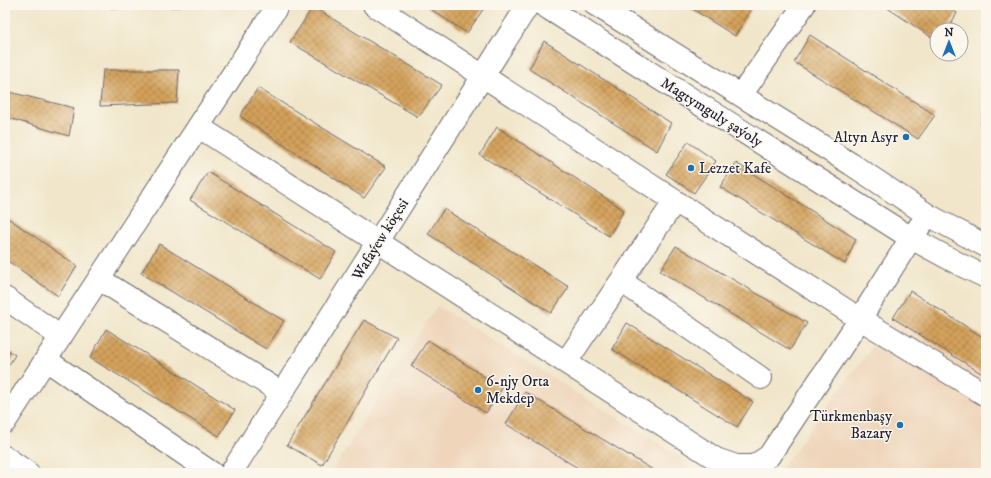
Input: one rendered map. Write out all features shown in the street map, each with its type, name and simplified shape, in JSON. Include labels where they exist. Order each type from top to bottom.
[{"type":"street","points":[[5,422],[278,5]]},
{"type":"street","points":[[374,5],[675,201],[860,319],[986,395]]},
{"type":"street","name":"Wafaýew köçesi","points":[[231,473],[528,5]]},
{"type":"street","name":"Magtymguly şaýoly","points":[[543,5],[911,238],[986,277]]},
{"type":"street","name":"Magtymguly şaýoly","points":[[596,5],[851,164],[928,215],[986,246]]},
{"type":"street","points":[[741,96],[804,5]]},
{"type":"street","points":[[199,127],[716,459],[736,466],[754,466],[769,456],[860,319],[911,238],[928,215]]},
{"type":"street","points":[[566,362],[675,201]]},
{"type":"street","points":[[99,279],[282,393]]},
{"type":"street","points":[[621,281],[761,378]]},
{"type":"street","points":[[5,298],[61,337]]},
{"type":"street","points":[[46,360],[212,473]]},
{"type":"street","points":[[5,457],[28,473]]},
{"type":"shaded area","name":"6-njy Orta Mekdep","points":[[437,306],[706,473],[331,473]]},
{"type":"shaded area","name":"Türkmenbaşy Bazary","points":[[893,318],[986,376],[986,473],[778,473]]},
{"type":"building","points":[[110,5],[181,5],[181,7],[110,8]]},
{"type":"building","points":[[424,5],[486,5],[467,33]]},
{"type":"building","points":[[686,5],[743,5],[751,10],[735,36]]},
{"type":"building","points":[[883,5],[944,5],[957,13],[952,22],[929,22],[929,36]]},
{"type":"building","points":[[313,7],[442,85],[418,117],[290,42]]},
{"type":"building","points":[[810,35],[935,115],[918,139],[794,62]]},
{"type":"building","points":[[544,41],[671,123],[657,151],[529,69]]},
{"type":"building","points":[[103,70],[179,70],[177,103],[100,106]]},
{"type":"building","points":[[258,88],[386,167],[364,198],[240,116]]},
{"type":"building","points":[[5,91],[74,108],[69,136],[5,117]]},
{"type":"building","points":[[985,107],[986,128],[984,128]]},
{"type":"building","points":[[497,127],[624,210],[609,236],[480,155]]},
{"type":"building","name":"Lezzet Kafe","points":[[688,142],[716,161],[694,193],[666,174]]},
{"type":"building","points":[[736,163],[856,239],[845,264],[720,187]]},
{"type":"building","points":[[208,172],[336,252],[320,279],[190,200]]},
{"type":"building","points":[[444,209],[569,287],[551,313],[428,234]]},
{"type":"building","points":[[5,216],[77,266],[58,296],[5,259]]},
{"type":"building","points":[[159,244],[284,321],[266,349],[141,273]]},
{"type":"building","points":[[676,246],[807,323],[790,350],[660,271]]},
{"type":"building","points":[[910,291],[986,339],[986,366],[981,373],[893,318]]},
{"type":"building","points":[[364,320],[397,338],[322,465],[287,445]]},
{"type":"building","points":[[627,323],[753,402],[737,427],[612,349]]},
{"type":"building","points":[[106,329],[235,410],[219,436],[90,358]]},
{"type":"building","points":[[428,340],[502,388],[486,413],[411,366]]},
{"type":"building","points":[[5,348],[15,355],[5,371]]},
{"type":"building","points":[[525,392],[658,473],[586,473],[506,424]]},
{"type":"place","name":"Altyn Asyr","points":[[906,137]]},
{"type":"place","name":"Lezzet Kafe","points":[[691,168]]},
{"type":"place","name":"6-njy Orta Mekdep","points":[[478,390]]},
{"type":"place","name":"Türkmenbaşy Bazary","points":[[900,425]]}]
